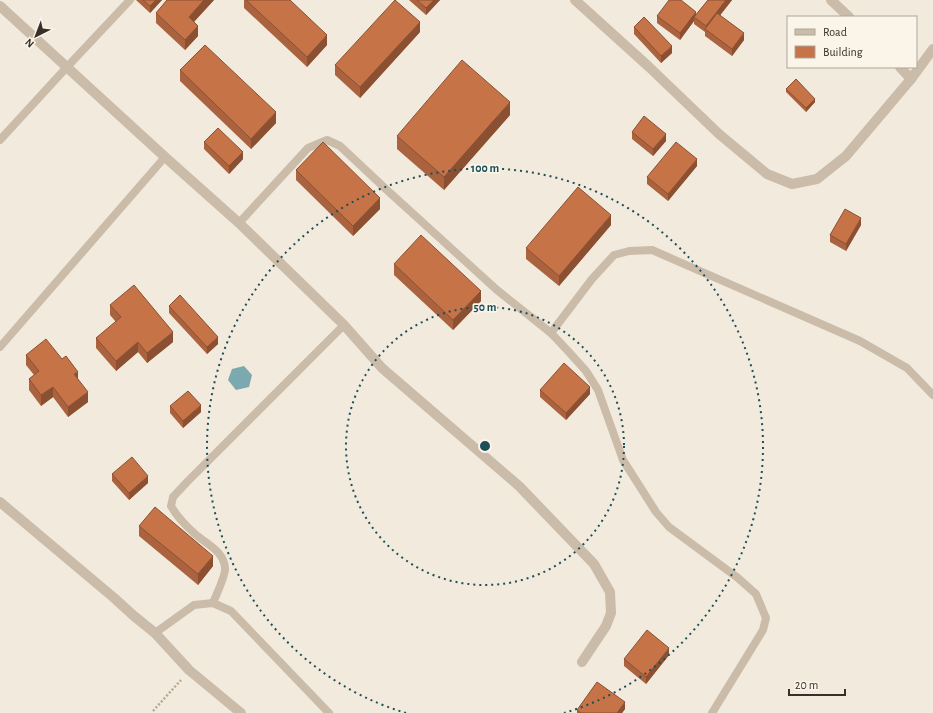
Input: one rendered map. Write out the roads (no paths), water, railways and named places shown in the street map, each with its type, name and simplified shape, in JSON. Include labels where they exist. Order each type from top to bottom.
[{"type":"street","points":[[575,0],[648,66],[718,134],[767,174],[792,184],[817,179],[846,156],[911,79],[933,49]]},
{"type":"street","points":[[831,0],[849,16]]},
{"type":"street","points":[[0,6],[165,157],[239,222],[344,325],[382,368],[519,486],[594,564],[610,592],[611,613],[606,626],[582,662]]},
{"type":"street","points":[[901,68],[911,79]]},
{"type":"street","points":[[0,502],[155,633],[189,670],[241,713]]},
{"type":"lane","points":[[0,140],[66,67],[130,0]]},
{"type":"lane","points":[[239,222],[308,148],[327,140],[340,146],[497,290],[551,333],[586,371],[598,390],[623,460],[656,512],[669,527],[738,578],[756,594],[766,618],[763,630],[712,713]]},
{"type":"lane","points":[[0,347],[165,157]]},
{"type":"lane","points":[[551,333],[592,279],[614,255],[629,251],[652,250],[860,341],[907,368],[933,395]]},
{"type":"lane","points":[[213,603],[226,568],[220,554],[196,535],[176,516],[171,506],[173,497],[344,325]]},
{"type":"lane","points":[[155,633],[194,605],[213,603],[231,611],[330,713]]},
{"type":"water","points":[[244,366],[252,375],[249,387],[236,390],[228,380],[232,369]]}]
